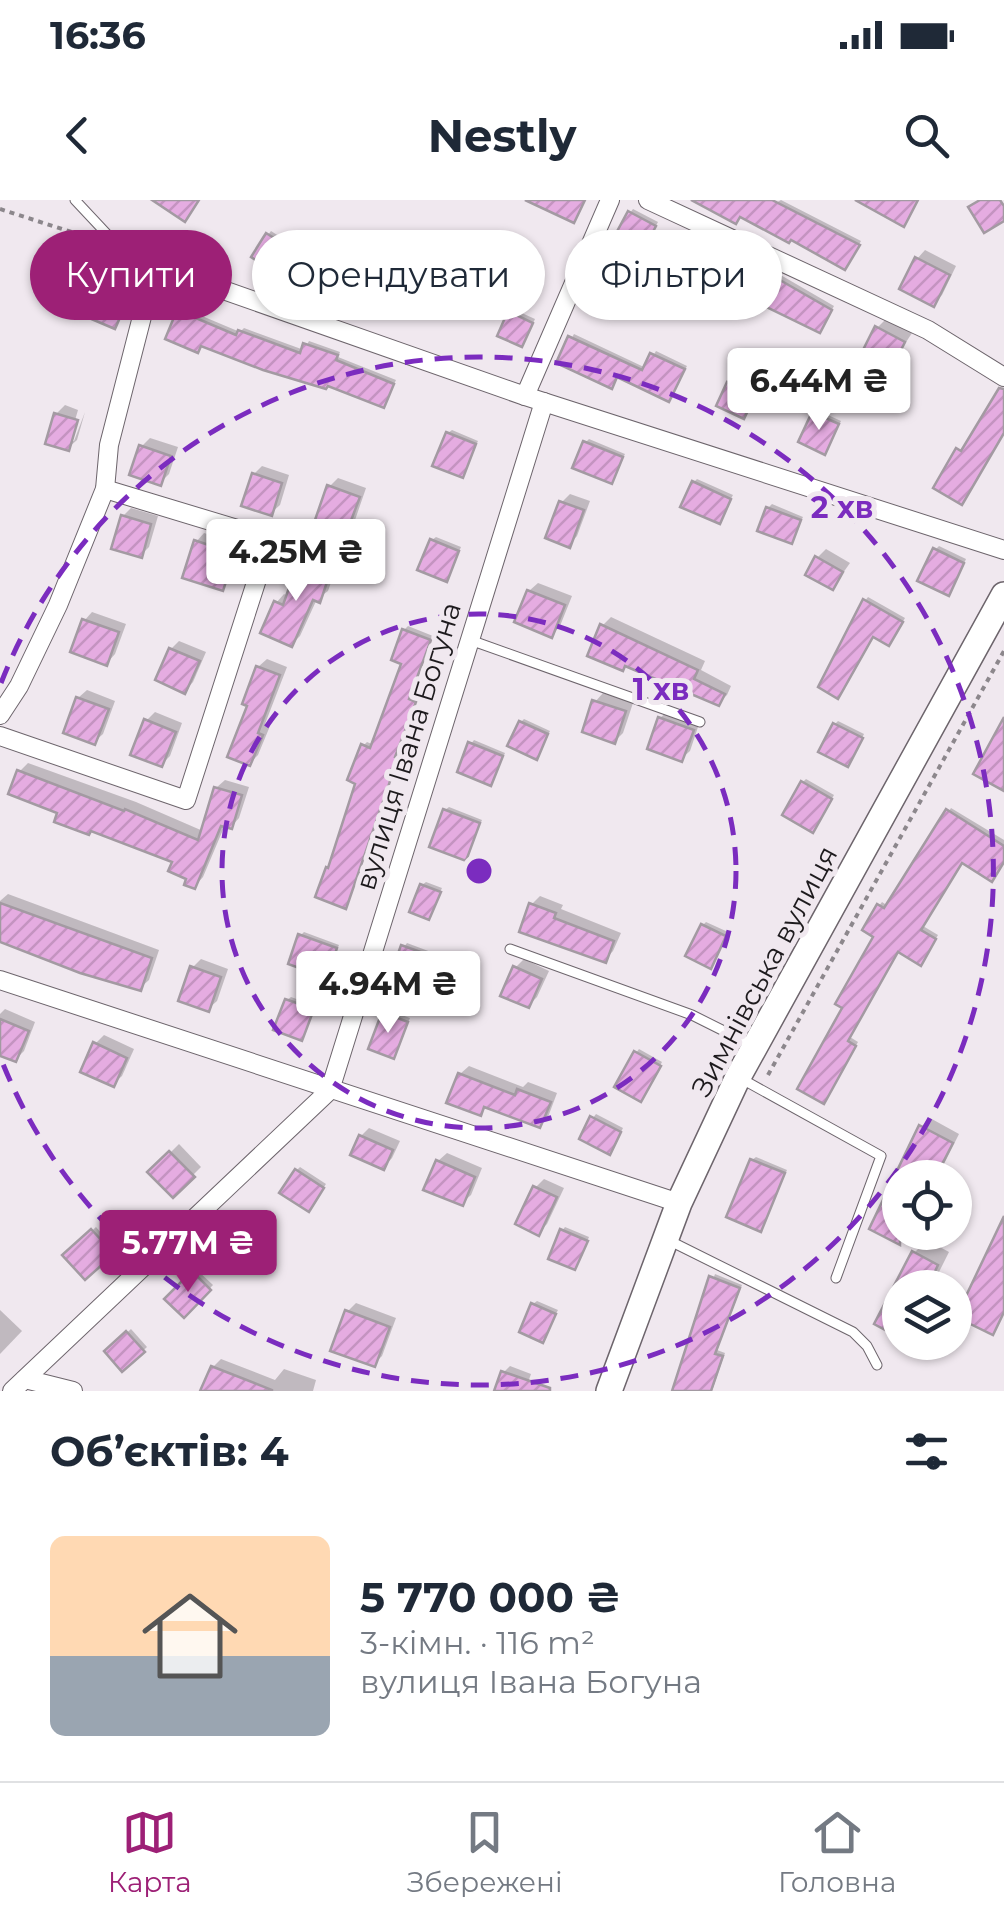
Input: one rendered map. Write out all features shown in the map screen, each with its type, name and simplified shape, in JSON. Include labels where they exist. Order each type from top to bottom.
[{"type":"main road","name":"Зимнівська вулиця","points":[[608,1391],[679,1203],[749,1083],[755,1046],[1004,595]]},
{"type":"street","points":[[525,396],[610,200]]},
{"type":"street","points":[[648,200],[928,330],[1004,376]]},
{"type":"street","points":[[232,293],[525,396],[1004,550]]},
{"type":"street","points":[[0,715],[20,686],[58,605],[105,489],[109,445],[141,320]]},
{"type":"street","name":"вулиця Івана Богуна","points":[[18,1385],[330,1090],[544,402]]},
{"type":"street","points":[[0,736],[186,800],[270,540],[105,489]]},
{"type":"street","points":[[0,980],[679,1203]]},
{"type":"street","points":[[18,1385],[73,1391]]},
{"type":"lane","points":[[75,200],[103,230]]},
{"type":"lane","points":[[470,640],[700,722]]},
{"type":"lane","points":[[510,949],[692,1015],[755,1046]]},
{"type":"lane","points":[[749,1083],[881,1156],[836,1278]]},
{"type":"lane","points":[[666,1239],[853,1332],[876,1366]]},
{"type":"path","points":[[0,209],[65,230]]},
{"type":"path","points":[[749,1083],[1004,651]]},
{"type":"building","points":[[152,200],[199,200],[185,222]]},
{"type":"building","points":[[525,200],[585,200],[574,223]]},
{"type":"building","points":[[691,200],[772,200],[860,245],[845,270],[791,240],[789,243],[782,239],[782,230],[764,230],[740,217],[736,224]]},
{"type":"building","points":[[855,200],[918,200],[904,227]]},
{"type":"building","points":[[980,200],[1000,200],[1004,206],[1004,221],[984,233],[968,207]]},
{"type":"building","points":[[628,211],[656,226],[654,230],[618,230]]},
{"type":"building","points":[[915,257],[950,275],[934,307],[899,289]]},
{"type":"building","points":[[782,281],[832,310],[820,333],[782,315]]},
{"type":"building","points":[[94,320],[119,320],[115,329]]},
{"type":"building","points":[[173,320],[201,320],[236,335],[238,330],[300,353],[303,343],[338,355],[336,360],[394,384],[384,408],[328,386],[326,389],[263,370],[201,346],[198,353],[165,339]]},
{"type":"building","points":[[504,320],[533,323],[522,347],[497,336]]},
{"type":"building","points":[[875,326],[905,342],[892,368],[862,352]]},
{"type":"building","points":[[568,336],[642,370],[650,353],[685,369],[669,402],[617,377],[612,389],[556,363]]},
{"type":"building","points":[[727,382],[755,395],[744,419],[716,406]]},
{"type":"building","points":[[999,388],[1004,389],[1004,433],[962,505],[933,488]]},
{"type":"building","points":[[812,412],[839,424],[825,455],[798,442]]},
{"type":"building","points":[[54,413],[78,420],[69,451],[45,444]]},
{"type":"building","points":[[446,432],[476,444],[463,478],[432,466]]},
{"type":"building","points":[[583,441],[623,457],[612,484],[572,468]]},
{"type":"building","points":[[139,445],[171,456],[161,486],[129,475]]},
{"type":"building","points":[[252,473],[282,483],[272,516],[241,506]]},
{"type":"building","points":[[692,481],[731,499],[720,524],[680,507]]},
{"type":"building","points":[[327,485],[360,497],[347,531],[315,520]]},
{"type":"building","points":[[559,501],[584,510],[570,548],[545,538]]},
{"type":"building","points":[[766,507],[801,520],[792,544],[757,531]]},
{"type":"building","points":[[121,515],[151,524],[142,558],[111,549]]},
{"type":"building","points":[[430,539],[459,551],[447,582],[417,570]]},
{"type":"building","points":[[194,540],[235,554],[223,591],[182,578]]},
{"type":"building","points":[[933,548],[964,563],[949,596],[917,581]]},
{"type":"building","points":[[815,556],[843,572],[833,590],[805,575]]},
{"type":"building","points":[[298,562],[330,573],[320,603],[313,600],[292,647],[260,633],[274,601],[283,605]]},
{"type":"building","points":[[527,590],[565,605],[552,638],[514,622]]},
{"type":"building","points":[[863,599],[903,622],[889,646],[873,637],[838,699],[818,687]]},
{"type":"building","points":[[82,619],[119,632],[107,666],[70,652]]},
{"type":"building","points":[[600,624],[698,670],[694,679],[725,694],[719,706],[625,666],[623,671],[587,656]]},
{"type":"building","points":[[402,629],[431,640],[409,699],[416,702],[346,909],[315,897],[355,784],[347,780],[361,744],[370,748],[401,664],[391,660]]},
{"type":"building","points":[[169,648],[200,661],[185,694],[155,680]]},
{"type":"building","points":[[256,666],[280,675],[250,766],[227,757],[247,706],[242,704]]},
{"type":"building","points":[[76,697],[109,709],[95,745],[63,733]]},
{"type":"building","points":[[592,700],[626,711],[615,744],[582,732]]},
{"type":"building","points":[[658,717],[694,730],[682,762],[647,749]]},
{"type":"building","points":[[1004,717],[1004,791],[973,774]]},
{"type":"building","points":[[144,719],[176,732],[162,767],[130,755]]},
{"type":"building","points":[[519,721],[548,734],[537,760],[507,746]]},
{"type":"building","points":[[833,723],[863,738],[848,767],[818,752]]},
{"type":"building","points":[[468,742],[503,756],[491,786],[457,772]]},
{"type":"building","points":[[17,770],[198,840],[214,787],[242,795],[232,829],[221,826],[195,889],[184,885],[186,879],[168,871],[172,862],[91,831],[89,835],[54,822],[57,813],[8,794]]},
{"type":"building","points":[[801,781],[832,799],[813,833],[782,815]]},
{"type":"building","points":[[443,809],[480,823],[466,861],[429,847]]},
{"type":"building","points":[[946,809],[1004,846],[1004,862],[992,882],[962,863],[921,930],[936,939],[921,966],[898,952],[848,1041],[856,1046],[824,1104],[797,1089],[842,1008],[835,1004],[873,937],[862,930],[877,904],[884,908]]},
{"type":"building","points":[[420,884],[441,892],[429,920],[409,912]]},
{"type":"building","points":[[0,903],[152,958],[141,991],[80,973],[0,942]]},
{"type":"building","points":[[529,903],[556,913],[554,918],[614,941],[606,963],[519,932]]},
{"type":"building","points":[[701,924],[726,936],[711,969],[685,956]]},
{"type":"building","points":[[298,934],[337,948],[327,978],[288,964]]},
{"type":"building","points":[[401,945],[429,955],[418,984],[391,974]]},
{"type":"building","points":[[190,966],[221,977],[209,1012],[178,1001]]},
{"type":"building","points":[[513,966],[542,979],[529,1008],[500,996]]},
{"type":"building","points":[[285,999],[314,1009],[302,1041],[273,1030]]},
{"type":"building","points":[[382,1012],[408,1022],[394,1059],[368,1049]]},
{"type":"building","points":[[0,1019],[29,1031],[16,1062],[0,1056]]},
{"type":"building","points":[[93,1042],[127,1058],[114,1087],[80,1072]]},
{"type":"building","points":[[634,1051],[661,1066],[641,1102],[614,1087]]},
{"type":"building","points":[[458,1073],[515,1095],[517,1089],[551,1102],[540,1128],[484,1107],[481,1116],[446,1103]]},
{"type":"building","points":[[590,1116],[621,1132],[610,1155],[579,1139]]},
{"type":"building","points":[[919,1125],[953,1143],[944,1160],[902,1160]]},
{"type":"building","points":[[359,1135],[393,1150],[384,1170],[350,1155]]},
{"type":"building","points":[[169,1151],[195,1177],[173,1198],[147,1172]]},
{"type":"building","points":[[750,1159],[785,1173],[761,1232],[726,1217]]},
{"type":"building","points":[[436,1160],[475,1177],[463,1206],[423,1190]]},
{"type":"building","points":[[295,1169],[324,1188],[309,1212],[279,1193]]},
{"type":"building","points":[[533,1186],[557,1197],[539,1236],[515,1224]]},
{"type":"building","points":[[882,1202],[882,1236],[869,1229]]},
{"type":"building","points":[[1004,1216],[1004,1312],[993,1335],[972,1325],[972,1283]]},
{"type":"building","points":[[244,1217],[264,1235],[243,1258],[223,1240]]},
{"type":"building","points":[[91,1229],[114,1254],[85,1280],[62,1255]]},
{"type":"building","points":[[560,1229],[588,1241],[575,1270],[548,1259]]},
{"type":"building","points":[[912,1251],[938,1265],[936,1270],[902,1270]]},
{"type":"building","points":[[192,1271],[211,1290],[184,1318],[164,1299]]},
{"type":"building","points":[[709,1276],[740,1288],[715,1354],[723,1356],[711,1391],[672,1391]]},
{"type":"building","points":[[531,1303],[556,1314],[543,1343],[519,1332]]},
{"type":"building","points":[[882,1309],[882,1328],[874,1324]]},
{"type":"building","points":[[345,1310],[390,1327],[375,1367],[330,1351]]},
{"type":"building","points":[[126,1331],[145,1352],[122,1372],[104,1351]]},
{"type":"building","points":[[211,1366],[272,1390],[272,1391],[200,1391]]},
{"type":"building","points":[[501,1371],[550,1388],[550,1391],[494,1391]]}]
